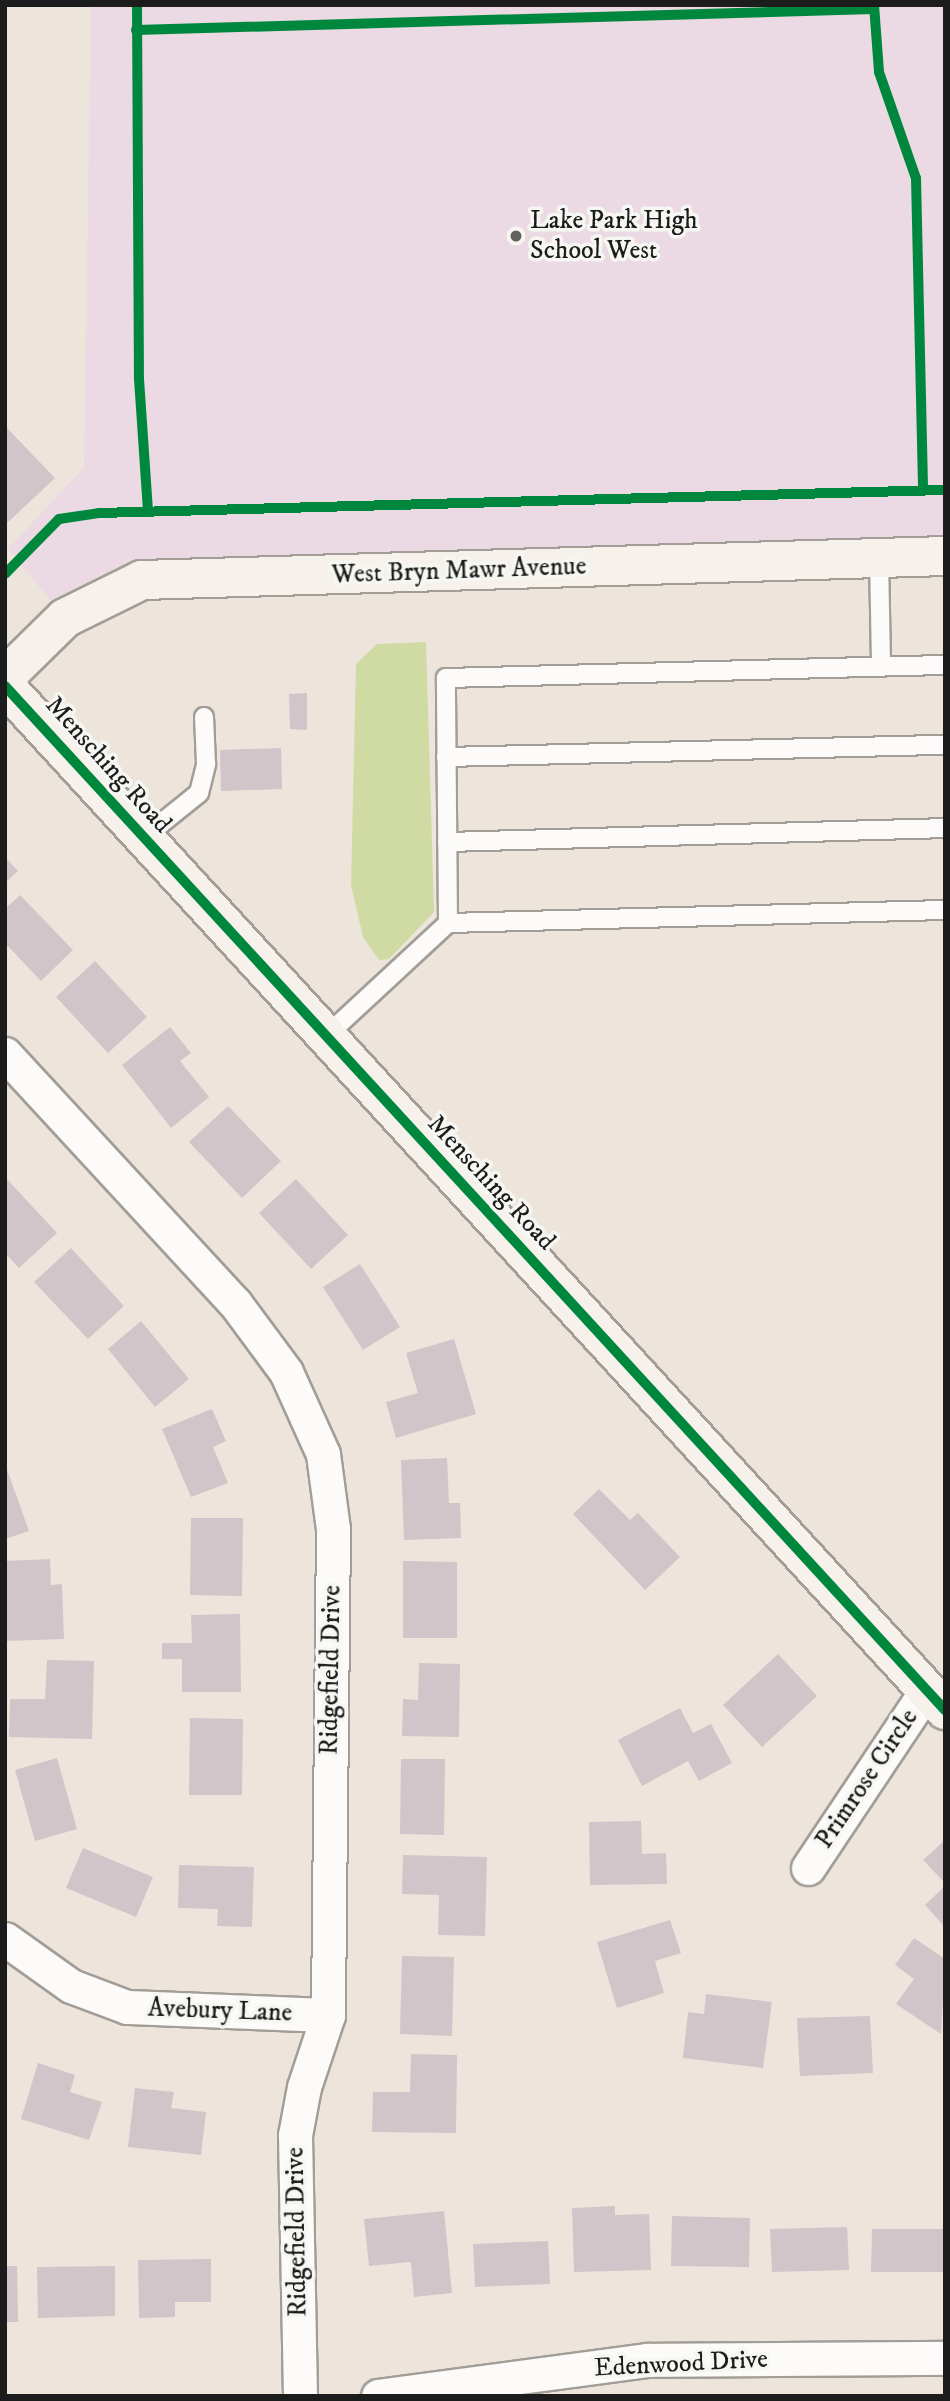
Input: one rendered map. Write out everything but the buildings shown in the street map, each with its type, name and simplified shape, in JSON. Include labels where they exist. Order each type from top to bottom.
[{"type":"street","name":"West Bryn Mawr Avenue","points":[[5,677],[65,618],[142,580],[945,556]]},
{"type":"street","name":"Mensching Road","points":[[5,686],[936,1700]]},
{"type":"street","name":"Ridgefield Drive","points":[[5,1054],[235,1303],[286,1372],[323,1454],[333,1530],[328,2015],[304,2087],[295,2135],[300,2396]]},
{"type":"street","name":"Primrose Circle","points":[[808,1868],[936,1700]]},
{"type":"street","name":"Avebury Lane","points":[[5,1939],[71,1986],[127,2007],[328,2015]]},
{"type":"street","name":"Edenwood Drive","points":[[378,2396],[647,2360],[945,2358]]},
{"type":"lane","points":[[879,558],[881,666]]},
{"type":"lane","points":[[448,923],[446,678],[945,665]]},
{"type":"lane","points":[[143,838],[199,793],[206,764],[204,717]]},
{"type":"lane","points":[[446,757],[945,745]]},
{"type":"lane","points":[[447,842],[945,828]]},
{"type":"lane","points":[[325,1037],[448,923],[945,911]]},
{"type":"shaded area","name":"Lake Park High School West","points":[[91,5],[945,5],[945,558],[142,580],[65,618],[8,549],[84,467]]},
{"type":"green space","points":[[426,642],[434,912],[389,959],[379,960],[363,937],[351,885],[356,664],[377,644]]},
{"type":"cycle path","points":[[137,5],[139,379],[148,512]]},
{"type":"cycle path","points":[[874,5],[879,72],[916,178],[923,491]]},
{"type":"cycle path","points":[[136,30],[874,9]]},
{"type":"cycle path","points":[[5,574],[59,519],[99,513],[945,490]]},
{"type":"cycle path","points":[[5,686],[945,1710]]},
{"type":"place","name":"Lake Park High School West","points":[[516,236]]}]
